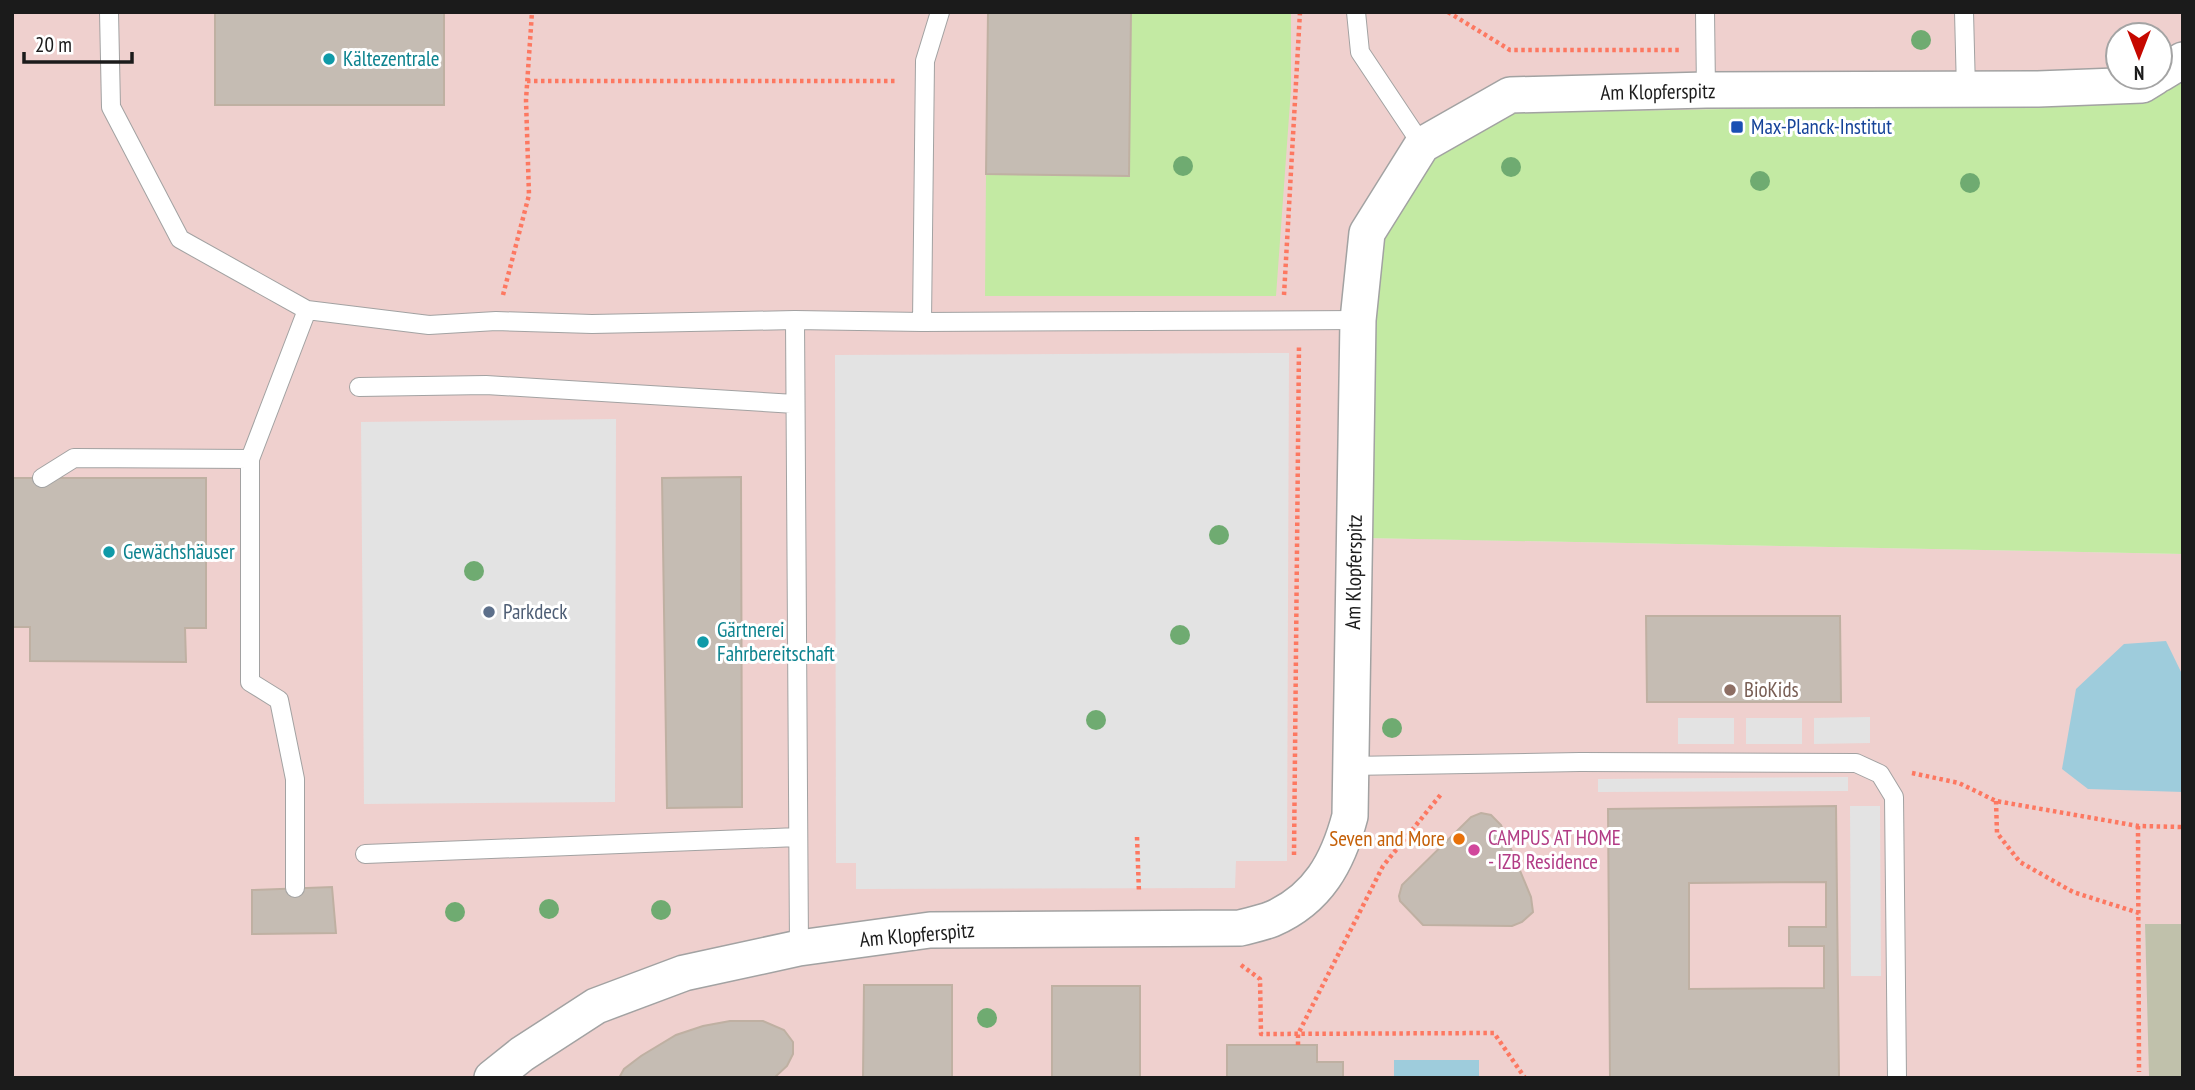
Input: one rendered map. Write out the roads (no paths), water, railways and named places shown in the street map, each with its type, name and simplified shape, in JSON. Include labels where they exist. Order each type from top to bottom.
[{"type":"street","name":"Am Klopferspitz","points":[[492,1078],[522,1054],[596,1006],[684,973],[799,948],[930,930],[1240,929],[1272,919],[1300,903],[1323,879],[1342,848],[1350,816],[1358,320],[1367,233],[1422,145],[1510,95],[2104,86]]},
{"type":"lane","points":[[109,12],[111,107],[180,239],[307,310],[429,325],[496,321],[592,324],[795,320],[1358,320]]},
{"type":"lane","points":[[922,322],[925,61],[940,12]]},
{"type":"lane","points":[[1356,12],[1360,52],[1422,145]]},
{"type":"lane","points":[[1705,12],[1706,90]]},
{"type":"lane","points":[[1964,12],[1966,90]]},
{"type":"lane","points":[[295,888],[295,779],[279,699],[250,682],[250,458],[307,310]]},
{"type":"lane","points":[[795,320],[799,948]]},
{"type":"lane","points":[[359,387],[486,386],[796,404]]},
{"type":"lane","points":[[42,478],[74,458],[250,458]]},
{"type":"lane","points":[[1350,766],[1856,763],[1880,774],[1894,797],[1897,1078]]},
{"type":"lane","points":[[365,853],[798,837]]},
{"type":"water","points":[[2166,641],[2183,676],[2183,792],[2088,789],[2062,769],[2076,689],[2124,644]]},
{"type":"water","points":[[1394,1060],[1479,1060],[1479,1078],[1394,1078]]},
{"type":"place","name":"Kältezentrale","points":[[329,59]]},
{"type":"place","name":"Max-Planck-Institut","points":[[1737,127]]},
{"type":"place","name":"Gewächshäuser","points":[[109,552]]},
{"type":"place","name":"Parkdeck","points":[[489,612]]},
{"type":"place","name":"Gärtnerei Fahrbereitschaft","points":[[703,642]]},
{"type":"place","name":"BioKids","points":[[1730,690]]},
{"type":"place","name":"Seven and More","points":[[1459,839]]},
{"type":"place","name":"CAMPUS AT HOME - IZB Residence","points":[[1474,850]]}]
